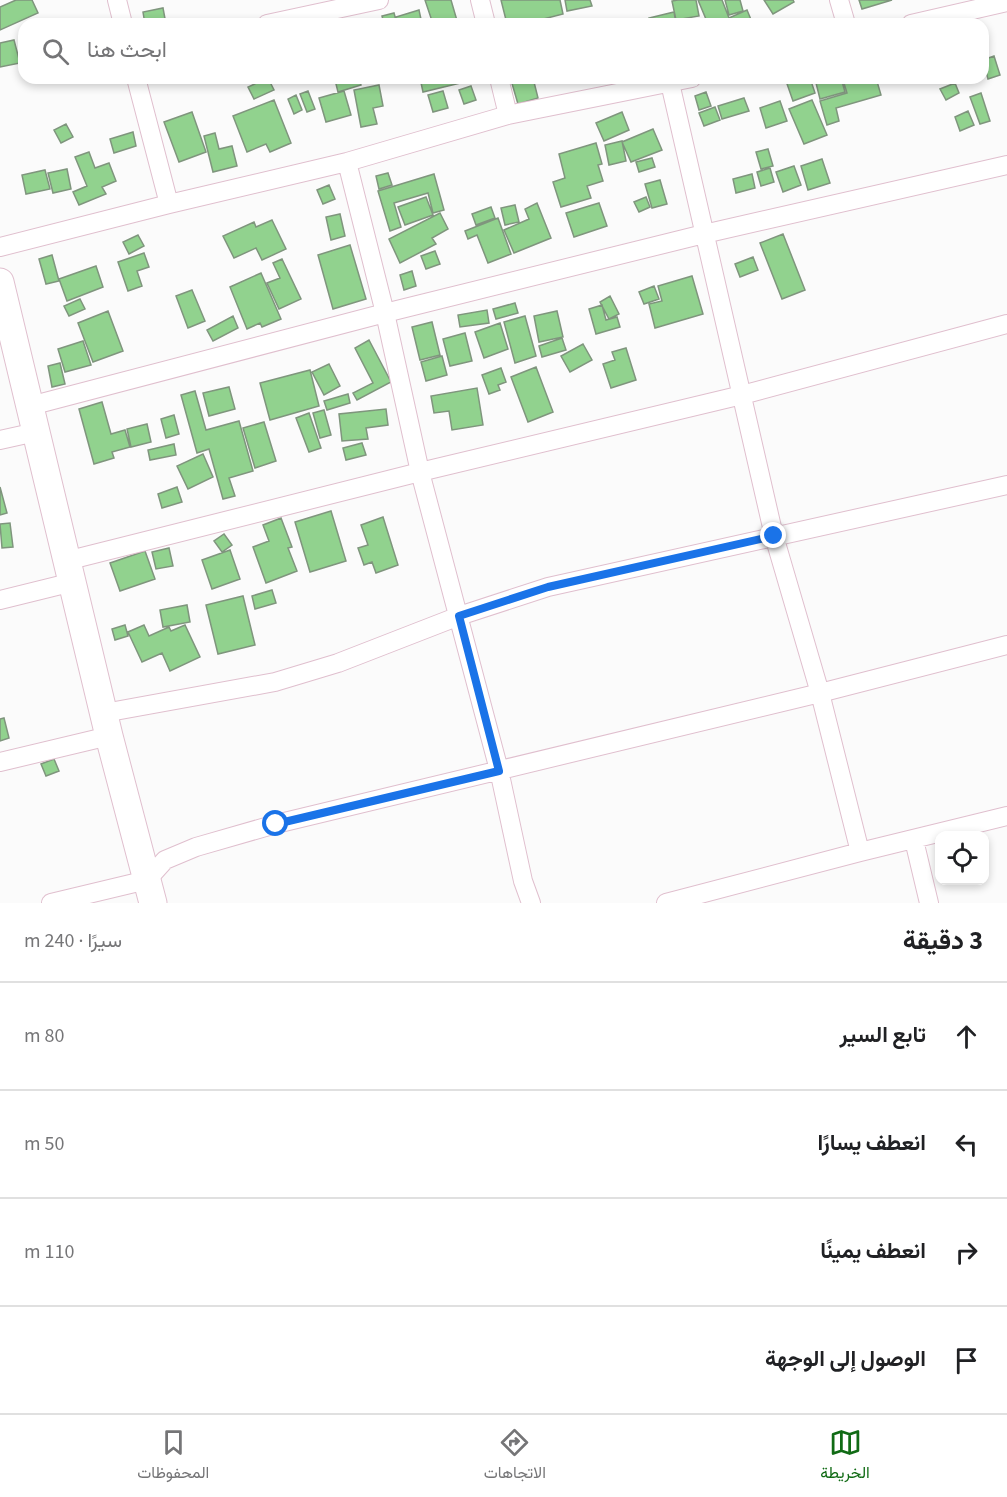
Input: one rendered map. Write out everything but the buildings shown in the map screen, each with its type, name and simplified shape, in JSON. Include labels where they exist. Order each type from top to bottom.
[{"type":"street","points":[[117,0],[122,18]]},
{"type":"street","points":[[295,18],[379,0]]},
{"type":"street","points":[[480,0],[484,18]]},
{"type":"street","points":[[839,0],[844,18]]},
{"type":"street","points":[[937,18],[1007,2]]},
{"type":"street","points":[[138,84],[169,204]]},
{"type":"street","points":[[500,84],[508,115]]},
{"type":"street","points":[[0,247],[347,162],[508,115],[665,84]]},
{"type":"street","points":[[670,84],[774,536],[820,693],[860,852]]},
{"type":"street","points":[[347,162],[385,313],[420,472],[499,771],[523,881],[531,903]]},
{"type":"street","points":[[30,406],[385,313],[704,234],[1007,165]]},
{"type":"street","points":[[0,282],[69,571],[150,891]]},
{"type":"street","points":[[0,600],[69,571],[420,472],[742,395],[1007,324]]},
{"type":"street","points":[[0,440],[36,432]]},
{"type":"street","points":[[0,762],[107,725],[275,682],[338,663],[459,616],[548,587],[1007,485]]},
{"type":"street","points":[[150,891],[165,860],[196,847],[276,824],[820,693],[1007,645]]},
{"type":"street","points":[[666,903],[1007,816]]},
{"type":"street","points":[[914,840],[929,903]]},
{"type":"street","points":[[51,903],[150,891]]},
{"type":"route","points":[[276,824],[499,771],[459,616],[548,587],[774,536]]}]
